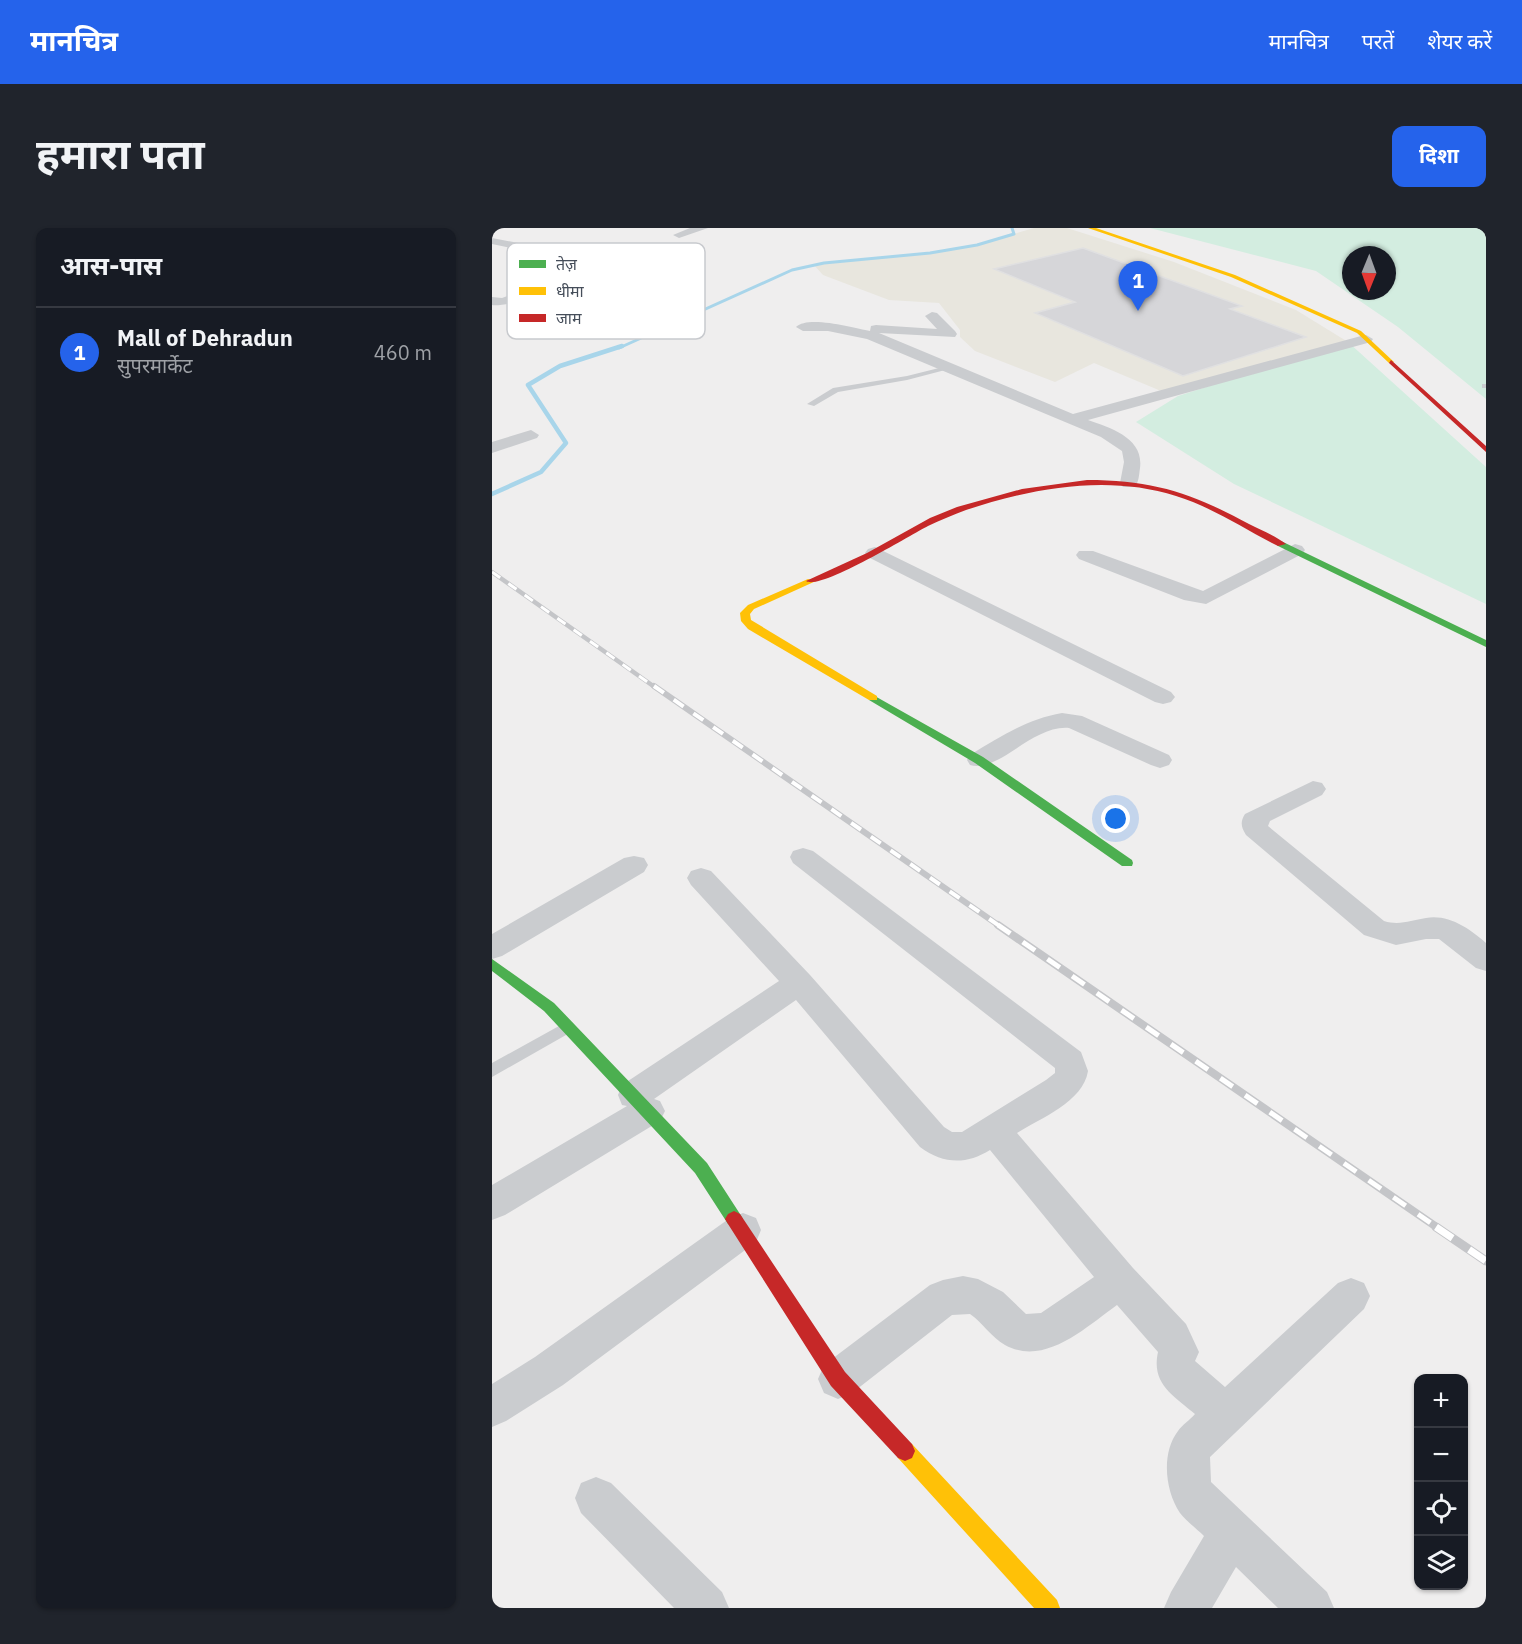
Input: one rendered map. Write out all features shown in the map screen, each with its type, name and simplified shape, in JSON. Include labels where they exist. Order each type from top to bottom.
[{"type":"main road","points":[[1091,228],[1233,276],[1359,332],[1370,333]]},
{"type":"main road","points":[[1122,228],[1316,297]]},
{"type":"main road","points":[[1336,306],[1370,333],[1486,450]]},
{"type":"main road","points":[[1127,863],[979,760],[752,627],[746,621],[745,613],[751,607],[875,553],[931,521],[973,504],[1069,485],[1102,482],[1129,483],[1179,494],[1486,644]]},
{"type":"main road","points":[[492,964],[549,1007],[700,1168],[743,1230],[838,1379],[1049,1608]]},
{"type":"street","points":[[679,235],[702,228]]},
{"type":"street","points":[[492,241],[507,244]]},
{"type":"street","points":[[856,331],[873,329],[950,334],[932,316]]},
{"type":"street","points":[[803,327],[856,331],[871,335],[1114,436],[1131,449],[1133,454],[1129,483]]},
{"type":"street","points":[[1072,420],[1370,333]]},
{"type":"street","points":[[492,448],[531,435]]},
{"type":"street","points":[[1086,555],[1191,596],[1206,598],[1295,550]]},
{"type":"street","points":[[875,553],[1164,697]]},
{"type":"street","points":[[979,760],[1045,722],[1059,719],[1074,721],[1160,760]]},
{"type":"street","points":[[1313,789],[1261,815],[1254,820],[1255,829],[1374,928],[1394,936],[1436,927],[1446,929],[1486,960]]},
{"type":"street","points":[[701,878],[799,983],[932,1137],[943,1145],[955,1148],[968,1146],[1058,1090],[1071,1079],[1073,1070],[1070,1061],[803,857]]},
{"type":"street","points":[[492,948],[634,866]]},
{"type":"street","points":[[492,1204],[641,1103],[799,983]]},
{"type":"street","points":[[994,1130],[1178,1347],[1179,1352],[1175,1361],[1177,1372],[1226,1414]]},
{"type":"street","points":[[492,1407],[549,1371],[743,1230]]},
{"type":"street","points":[[838,1379],[943,1298],[959,1292],[976,1295],[990,1305],[1014,1330],[1026,1335],[1038,1334],[1050,1329],[1120,1281]]},
{"type":"street","points":[[1311,1608],[1195,1497],[1188,1483],[1186,1465],[1192,1446],[1351,1296]]},
{"type":"street","points":[[596,1498],[706,1608]]},
{"type":"street","points":[[1187,1608],[1232,1531]]},
{"type":"lane","points":[[812,404],[832,391],[907,378],[946,368]]},
{"type":"lane","points":[[492,1071],[568,1027]]},
{"type":"shaded area","points":[[1034,228],[1067,228],[1174,262],[1296,310],[1348,342],[1161,391],[1094,363],[1055,382],[975,351],[960,337],[960,330],[939,303],[889,300],[823,275],[814,265],[930,253],[977,245]]},
{"type":"green space","points":[[1150,228],[1486,228],[1486,399],[1398,327],[1358,300],[1396,300],[1396,246],[1342,246],[1342,289],[1316,271]]},
{"type":"green space","points":[[1348,342],[1486,467],[1486,604],[1234,484],[1136,422],[1178,396]]},
{"type":"building","points":[[1083,248],[1242,306],[1230,309],[1306,337],[1183,376],[1035,313],[1075,302],[994,269]]},
{"type":"waterway","points":[[705,309],[792,270],[824,263],[930,253],[977,245],[1014,234],[1012,228]]},
{"type":"waterway","points":[[619,348],[639,339]]},
{"type":"waterway","points":[[492,494],[541,472],[566,443],[528,385],[560,366],[622,346]]},
{"type":"railway","points":[[492,572],[656,688]]},
{"type":"railway","points":[[654,686],[1001,927]]},
{"type":"railway","points":[[998,925],[1438,1228]]},
{"type":"railway","points":[[1436,1227],[1486,1261]]},
{"type":"traffic: fast","points":[[1281,544],[1486,644]]},
{"type":"traffic: fast","points":[[873,698],[979,760],[1127,863]]},
{"type":"traffic: fast","points":[[492,964],[549,1007],[701,1168],[734,1219]]},
{"type":"traffic: slow","points":[[1091,228],[1233,276],[1359,332],[1391,362]]},
{"type":"traffic: slow","points":[[811,581],[751,607],[745,613],[746,621],[752,627],[873,698]]},
{"type":"traffic: slow","points":[[905,1451],[1049,1608]]},
{"type":"traffic: jam","points":[[1391,362],[1486,450]]},
{"type":"traffic: jam","points":[[811,581],[862,559],[933,520],[960,509],[1022,492],[1087,483],[1150,486],[1179,494],[1218,511],[1281,544]]},
{"type":"traffic: jam","points":[[734,1219],[838,1379],[905,1451]]},
{"type":"place","name":"Mall of Dehradun","points":[[1138,311]]}]
